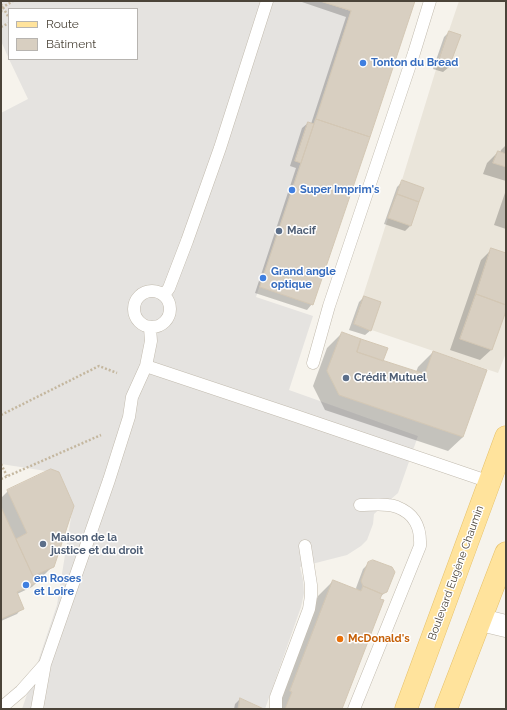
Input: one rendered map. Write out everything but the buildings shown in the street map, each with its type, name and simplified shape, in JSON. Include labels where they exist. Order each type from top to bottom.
[{"type":"main road","name":"Boulevard Eugène Chaumin","points":[[406,709],[506,437]]},
{"type":"main road","points":[[446,709],[506,553]]},
{"type":"street","points":[[481,620],[506,626]]},
{"type":"lane","points":[[164,295],[169,288],[187,241],[220,148],[267,1]]},
{"type":"lane","points":[[313,364],[329,306],[430,1]]},
{"type":"lane","points":[[149,291],[159,292],[164,295],[169,303],[170,313],[165,322],[161,325],[150,328],[142,325],[136,320],[133,307],[140,295],[149,291]]},
{"type":"lane","points":[[37,709],[45,664],[109,480],[129,417],[132,397],[146,366],[152,341],[150,328]]},
{"type":"lane","points":[[146,366],[490,482]]},
{"type":"lane","points":[[354,709],[420,546],[421,535],[412,515],[403,510],[389,504],[360,505]]},
{"type":"lane","points":[[276,709],[276,697],[309,609],[311,596],[305,546]]},
{"type":"lane","points":[[1,708],[21,691],[45,664]]},
{"type":"path","points":[[1,12],[3,7],[13,1]]},
{"type":"path","points":[[1,4],[8,16]]},
{"type":"path","points":[[1,415],[99,366],[117,373]]},
{"type":"path","points":[[1,479],[102,435]]},
{"type":"path","points":[[1,464],[7,476]]},
{"type":"shaded area","points":[[1,1],[320,1],[351,11],[256,297],[313,316],[289,390],[418,436],[398,493],[374,514],[373,524],[367,540],[347,555],[300,567],[304,593],[301,607],[265,709],[240,698],[237,709],[22,709],[57,605],[73,505],[59,473],[1,464],[1,113],[28,99],[9,60],[138,60],[138,8],[8,8],[8,57],[1,41]]},
{"type":"shaded area","points":[[459,1],[506,1],[506,353],[498,373],[354,324]]},
{"type":"place","name":"Tonton du Bread","points":[[363,63]]},
{"type":"place","name":"Super Imprim's","points":[[292,190]]},
{"type":"place","name":"Macif","points":[[279,231]]},
{"type":"place","name":"Grand angle optique","points":[[263,278]]},
{"type":"place","name":"Crédit Mutuel","points":[[346,378]]},
{"type":"place","name":"Maison de la justice et du droit","points":[[43,544]]},
{"type":"place","name":"en Roses et Loire","points":[[26,585]]},
{"type":"place","name":"McDonald's","points":[[340,639]]}]
